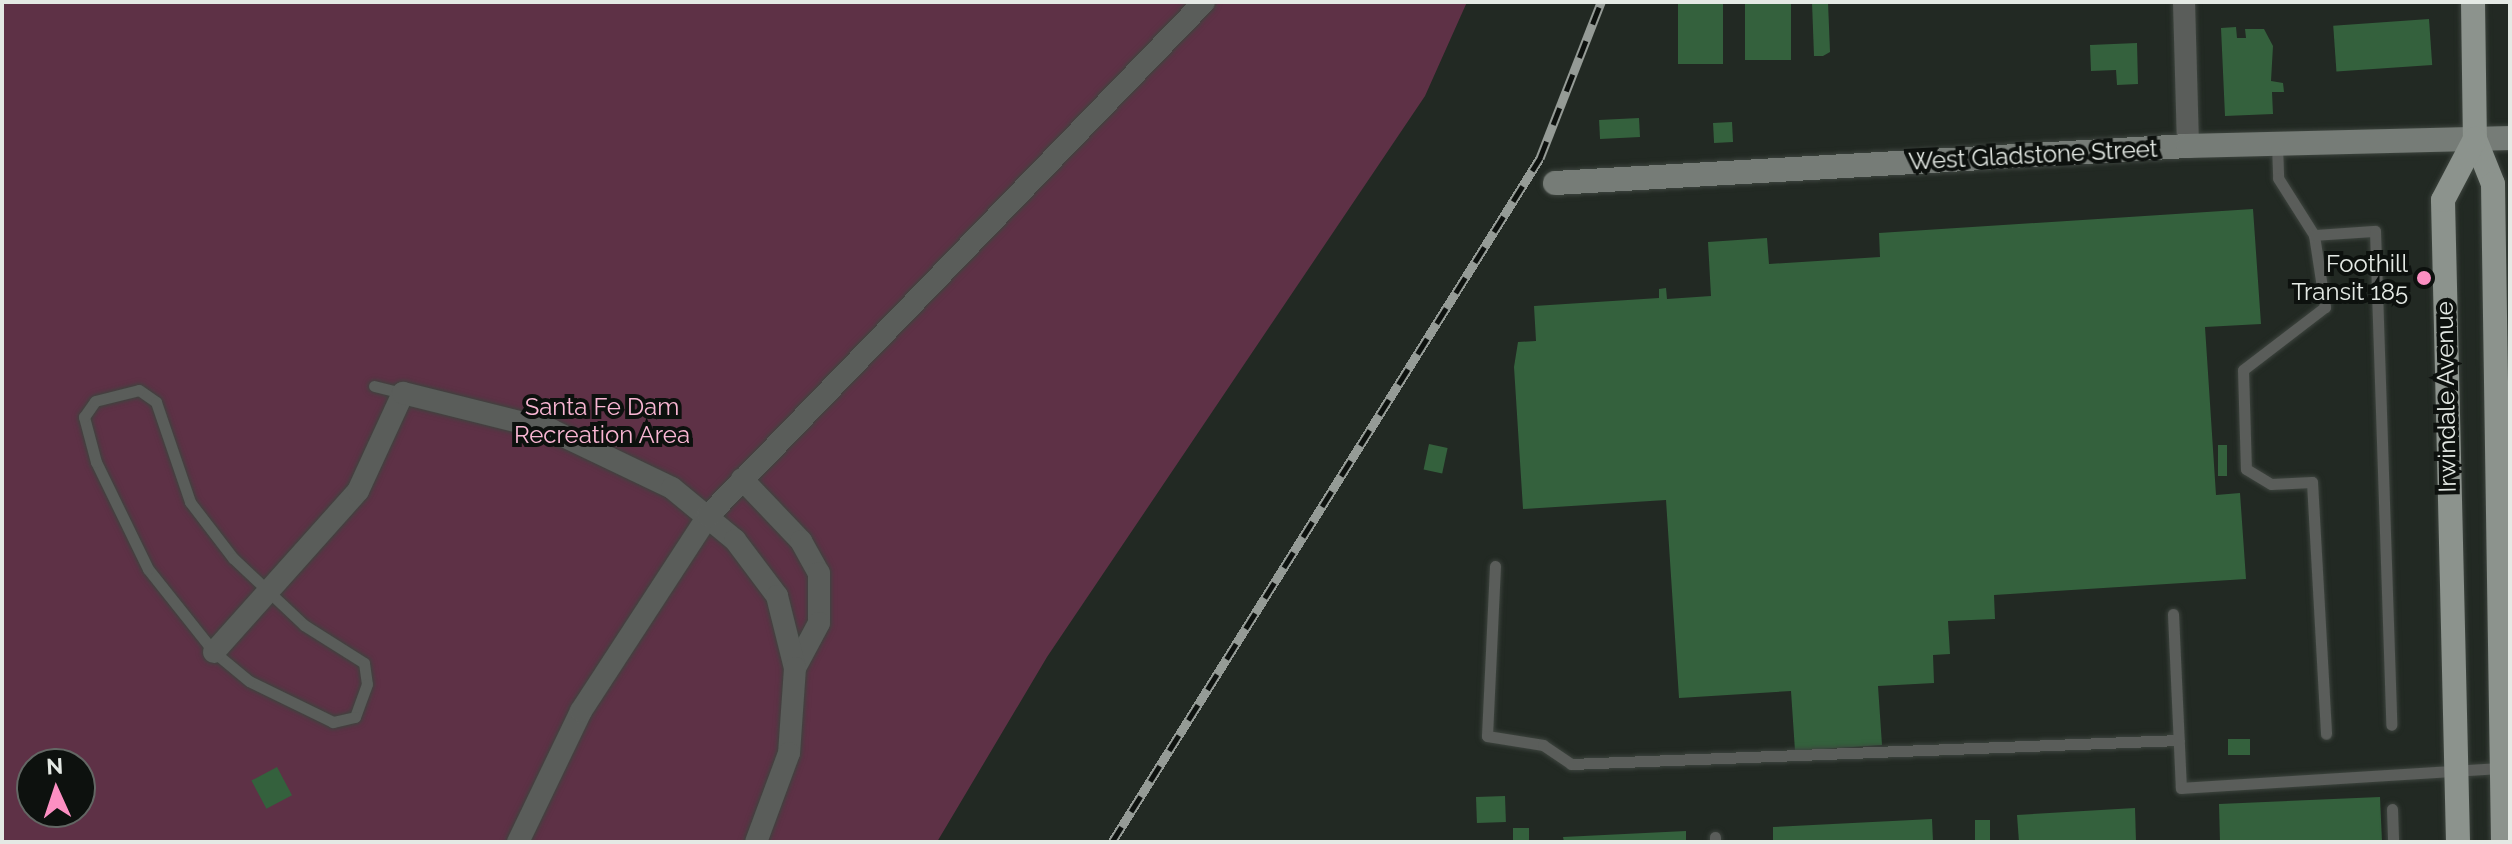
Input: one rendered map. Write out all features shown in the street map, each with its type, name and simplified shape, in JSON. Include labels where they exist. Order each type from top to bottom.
[{"type":"main road","points":[[2473,2],[2475,139]]},
{"type":"main road","name":"Irwindale Avenue","points":[[2458,842],[2443,200],[2475,139]]},
{"type":"main road","name":"Irwindale Avenue","points":[[2475,139],[2493,184],[2505,781],[2503,842]]},
{"type":"street","points":[[518,842],[581,711],[708,516],[1204,2]]},
{"type":"street","points":[[2184,2],[2188,146]]},
{"type":"street","name":"West Gladstone Street","points":[[1555,183],[2188,146],[2510,138]]},
{"type":"street","points":[[214,652],[358,491],[403,393],[551,430],[616,456],[708,516],[777,596],[795,668],[789,753],[756,842]]},
{"type":"street","points":[[742,479],[801,541],[819,573],[819,623],[795,668]]},
{"type":"lane","points":[[2277,144],[2278,178],[2314,235],[2325,307],[2243,370],[2246,469],[2271,484],[2312,482],[2326,734]]},
{"type":"lane","points":[[2314,235],[2375,231],[2391,725]]},
{"type":"lane","points":[[374,386],[403,393]]},
{"type":"lane","points":[[150,393],[190,502],[267,594],[364,663],[367,684],[355,717],[333,722],[287,704],[214,652],[148,569],[113,503],[86,435],[84,417],[95,401],[150,393]]},
{"type":"lane","points":[[1495,566],[1487,736],[1543,745],[1571,764],[2179,740]]},
{"type":"lane","points":[[2173,614],[2181,788],[2456,770],[2505,781]]},
{"type":"lane","points":[[2392,809],[2393,842]]},
{"type":"green space","name":"Santa Fe Dam Recreation Area","points":[[2,2],[1467,2],[1425,96],[1047,657],[937,842],[2,842]]},
{"type":"building","points":[[1678,2],[1723,2],[1723,64],[1678,64]]},
{"type":"building","points":[[1745,2],[1791,2],[1791,60],[1745,60]]},
{"type":"building","points":[[1812,2],[1828,2],[1830,52],[1823,56],[1814,56]]},
{"type":"building","points":[[2429,19],[2432,65],[2336,72],[2333,26]]},
{"type":"building","points":[[2236,27],[2237,38],[2246,38],[2245,29],[2264,29],[2273,46],[2271,81],[2283,83],[2284,92],[2272,92],[2273,114],[2225,116],[2221,28]]},
{"type":"building","points":[[2137,43],[2138,84],[2117,85],[2116,70],[2091,71],[2090,45]]},
{"type":"building","points":[[1639,118],[1640,137],[1600,139],[1599,120]]},
{"type":"building","points":[[1732,122],[1733,142],[1714,143],[1713,123]]},
{"type":"building","points":[[2253,209],[2261,324],[2205,327],[2216,495],[2240,493],[2246,579],[1994,595],[1995,619],[1948,621],[1950,654],[1933,655],[1934,683],[1878,686],[1882,745],[1795,751],[1791,691],[1679,698],[1666,500],[1523,509],[1514,367],[1518,342],[1536,341],[1534,306],[1659,298],[1659,289],[1666,288],[1667,299],[1711,296],[1708,242],[1767,238],[1769,264],[1880,257],[1879,233]]},
{"type":"building","points":[[1429,444],[1448,448],[1442,473],[1424,469]]},
{"type":"building","points":[[2218,445],[2227,445],[2227,476],[2218,476]]},
{"type":"building","points":[[2228,739],[2250,739],[2250,755],[2228,755]]},
{"type":"building","points":[[277,767],[292,795],[266,809],[251,781]]},
{"type":"building","points":[[1505,796],[1506,822],[1477,823],[1476,797]]},
{"type":"building","points":[[2380,797],[2382,842],[2220,842],[2219,804]]},
{"type":"building","points":[[2135,808],[2136,842],[2019,842],[2017,815]]},
{"type":"building","points":[[1932,819],[1933,842],[1773,842],[1773,827]]},
{"type":"building","points":[[1975,820],[1990,820],[1990,842],[1975,842]]},
{"type":"building","points":[[1513,828],[1529,828],[1529,842],[1513,842]]},
{"type":"building","points":[[1686,831],[1686,842],[1564,842],[1563,837]]},
{"type":"railway","points":[[1112,842],[1540,158],[1601,2]]},
{"type":"place","name":"Foothill Transit 185","points":[[2424,278]]}]
